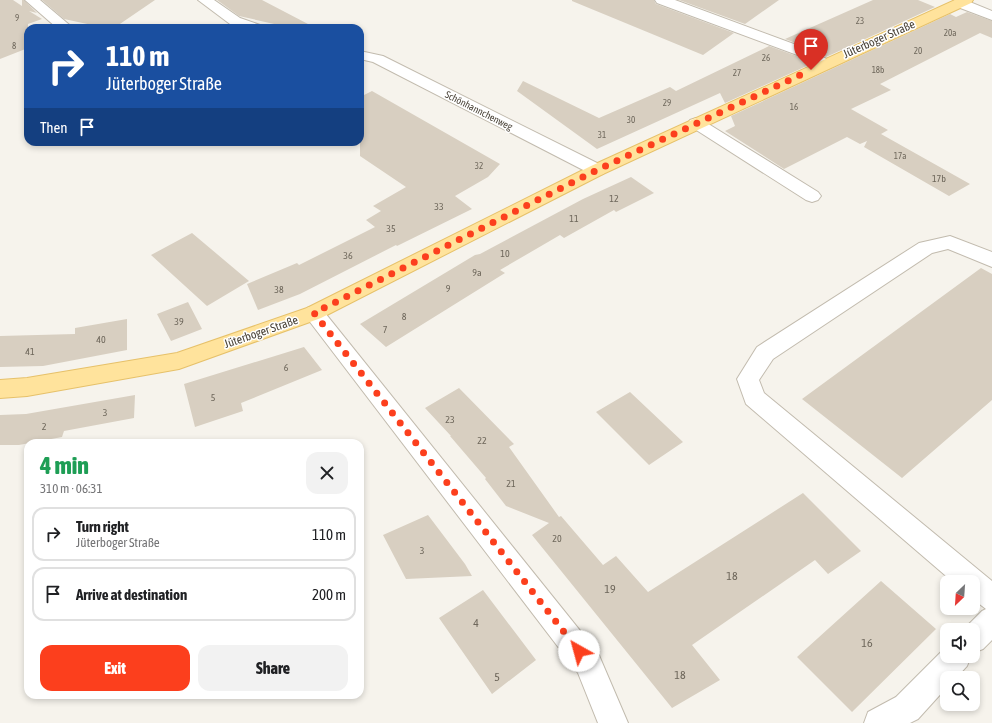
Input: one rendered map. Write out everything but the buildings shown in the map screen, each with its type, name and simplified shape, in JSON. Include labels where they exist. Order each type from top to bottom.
[{"type":"main road","name":"Jüterboger Straße","points":[[0,389],[27,387],[179,361],[314,313],[597,170],[963,1]]},
{"type":"street","points":[[32,0],[61,24]]},
{"type":"street","points":[[205,0],[235,20],[245,24]]},
{"type":"street","points":[[662,0],[805,53],[825,64]]},
{"type":"street","points":[[963,1],[992,16]]},
{"type":"street","name":"Schönhannchenweg","points":[[364,56],[378,59],[597,170]]},
{"type":"street","points":[[696,123],[812,196]]},
{"type":"street","points":[[965,575],[754,398],[748,379],[765,353],[926,248],[950,242],[992,260]]},
{"type":"street","points":[[314,313],[588,663],[613,723]]},
{"type":"street","points":[[980,588],[992,598]]},
{"type":"street","points":[[980,632],[992,620]]},
{"type":"street","points":[[879,723],[908,708],[950,663]]},
{"type":"route","points":[[579,651],[338,341],[314,313],[597,170],[811,70]]}]
